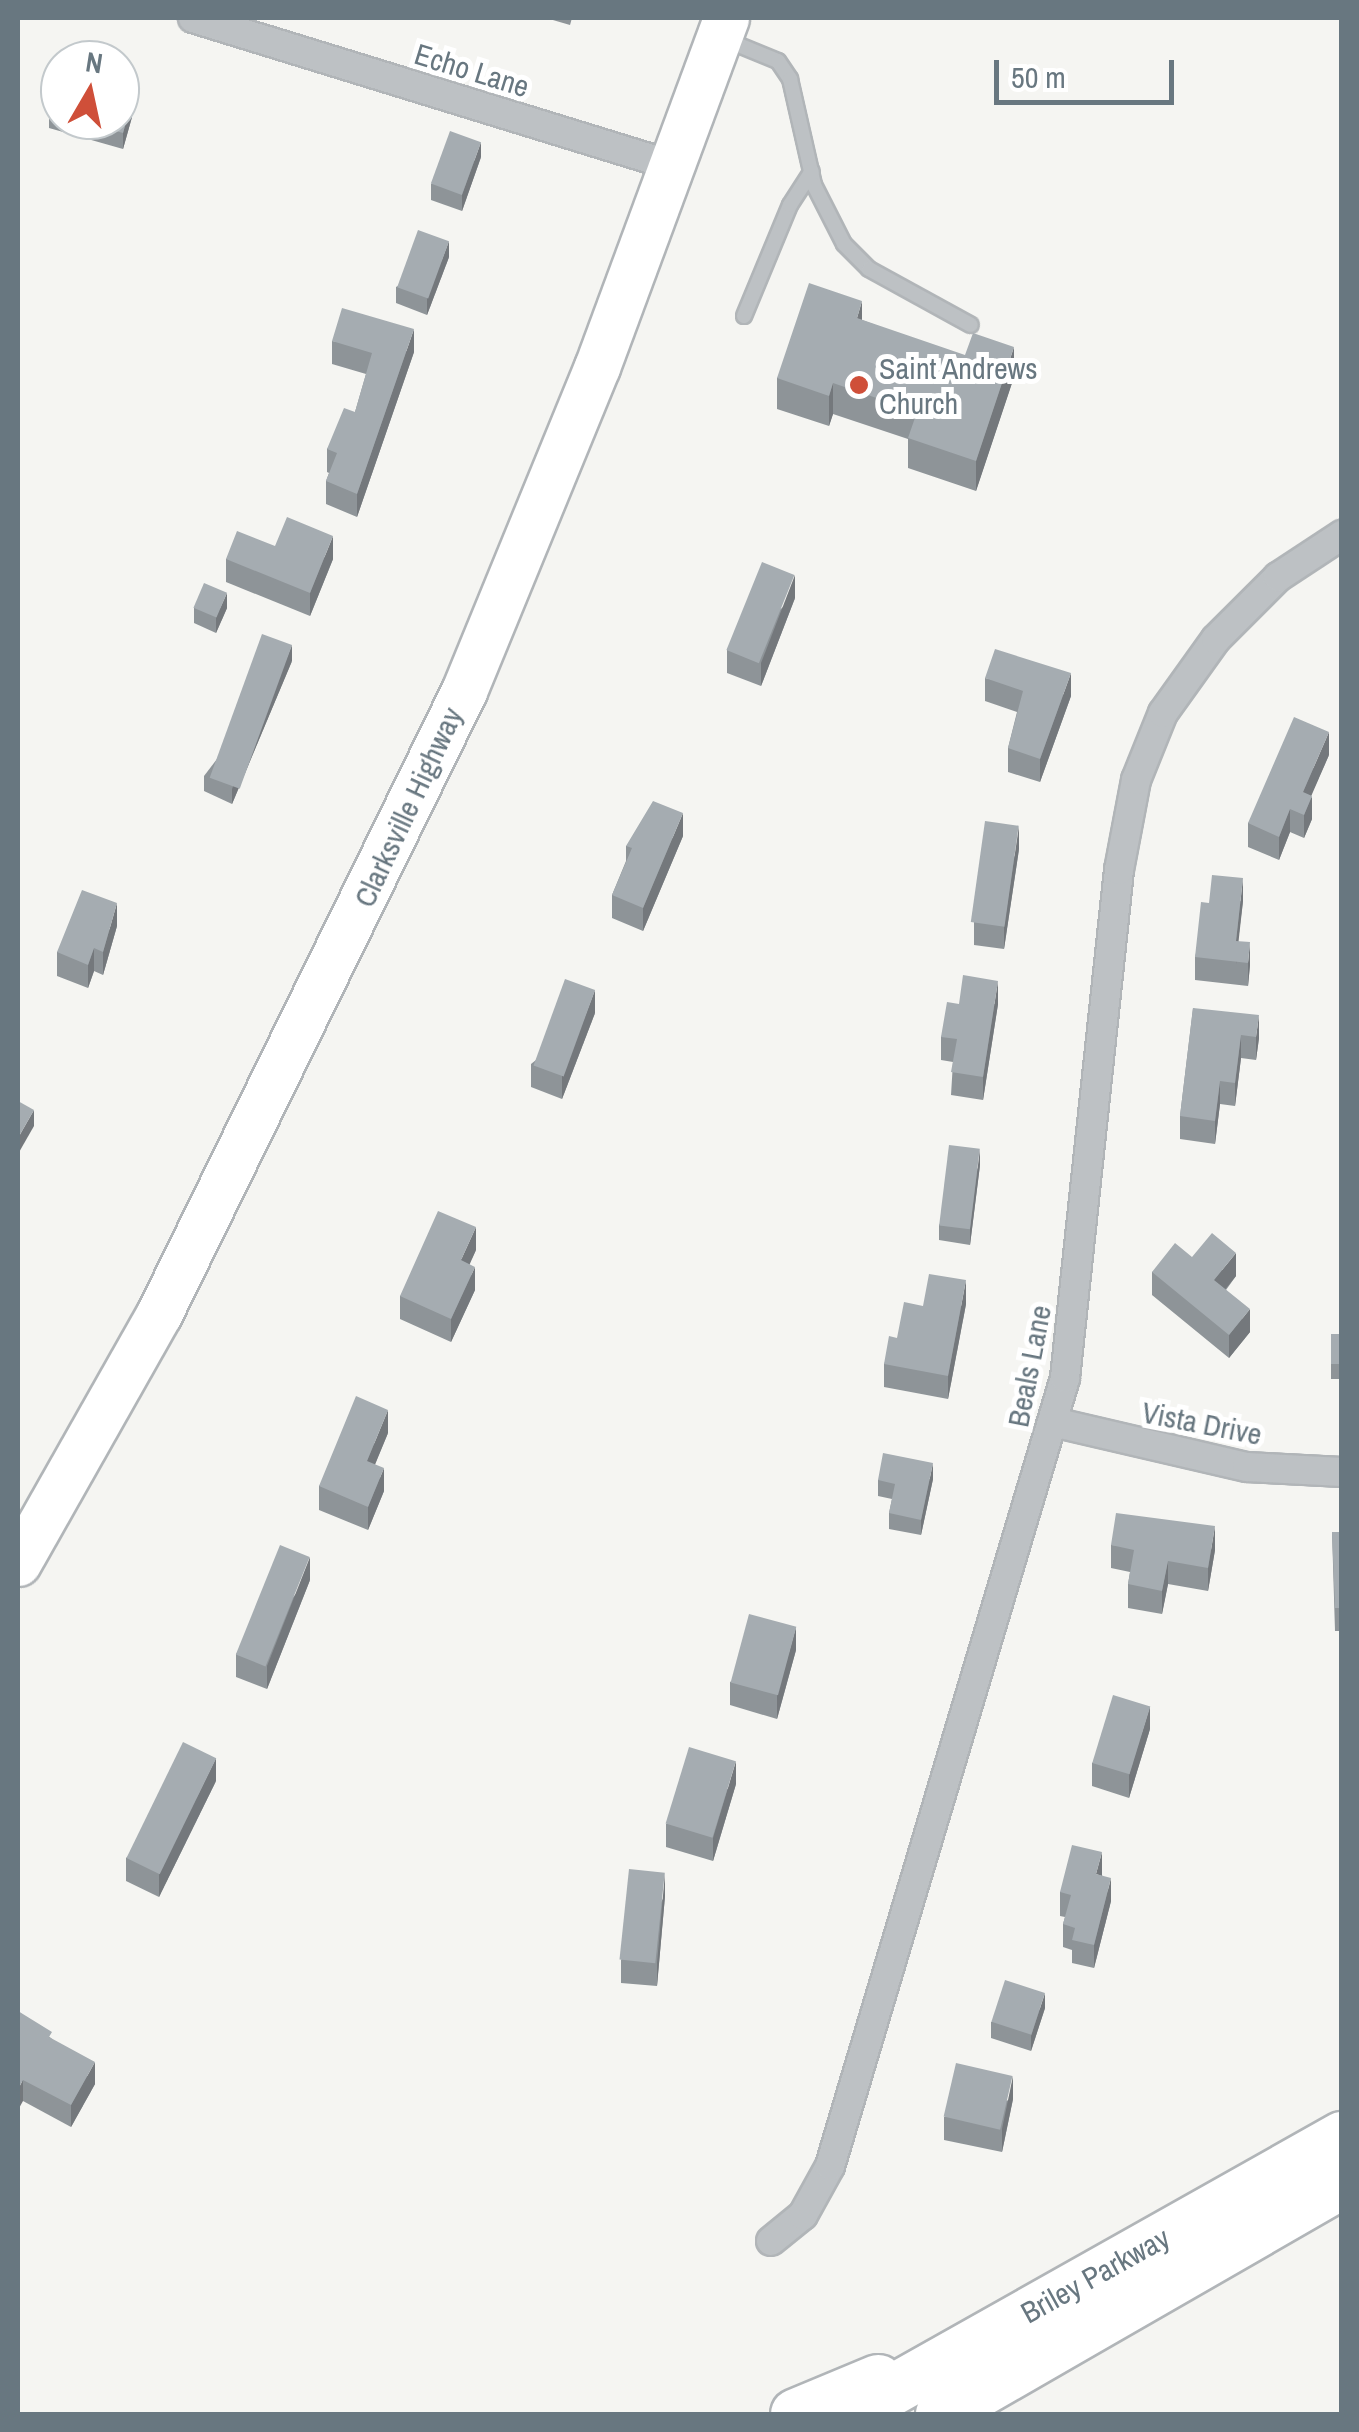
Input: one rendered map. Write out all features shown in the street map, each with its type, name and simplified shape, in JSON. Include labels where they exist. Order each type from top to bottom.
[{"type":"highway","name":"Briley Parkway","points":[[850,2414],[1342,2137]]},
{"type":"highway","name":"Briley Parkway","points":[[941,2414],[1342,2183]]},
{"type":"highway","points":[[796,2414],[1006,2325]]},
{"type":"main road","name":"Clarksville Highway","points":[[18,1563],[158,1314],[458,703],[674,166],[722,28]]},
{"type":"street","name":"Echo Lane","points":[[193,18],[674,166]]},
{"type":"street","name":"Beals Lane","points":[[772,2241],[803,2215],[830,2166],[1066,1378],[1119,870],[1136,780],[1163,713],[1216,639],[1278,577],[1342,535]]},
{"type":"street","name":"Vista Drive","points":[[1053,1422],[1247,1467],[1342,1472]]},
{"type":"lane","points":[[722,28],[784,70],[827,220],[869,269],[971,325]]},
{"type":"lane","points":[[744,316],[790,205],[812,172]]},
{"type":"building","points":[[450,131],[481,142],[462,195],[431,184]]},
{"type":"building","points":[[418,230],[449,241],[428,299],[397,287]]},
{"type":"building","points":[[809,283],[862,301],[857,318],[965,355],[973,333],[1014,347],[976,461],[908,438],[917,412],[833,383],[829,396],[777,378]]},
{"type":"building","points":[[342,308],[414,329],[357,494],[326,481],[337,453],[327,449],[344,408],[355,412],[372,353],[332,341]]},
{"type":"building","points":[[287,517],[333,536],[310,593],[226,559],[237,531],[275,546]]},
{"type":"building","points":[[762,562],[794,575],[759,663],[726,650]]},
{"type":"building","points":[[204,583],[227,593],[216,618],[193,608]]},
{"type":"building","points":[[262,634],[292,645],[240,789],[210,778]]},
{"type":"building","points":[[995,649],[1071,673],[1040,759],[1008,748],[1023,691],[985,678]]},
{"type":"building","points":[[1294,717],[1329,732],[1303,792],[1312,796],[1304,815],[1290,809],[1279,837],[1248,823]]},
{"type":"building","points":[[653,801],[683,813],[643,908],[612,895],[632,848],[626,846]]},
{"type":"building","points":[[985,821],[1019,826],[1004,927],[971,922]]},
{"type":"building","points":[[1212,875],[1243,878],[1236,941],[1250,942],[1248,963],[1195,957],[1201,902],[1209,903]]},
{"type":"building","points":[[82,890],[117,903],[103,952],[94,948],[88,965],[57,952]]},
{"type":"building","points":[[963,975],[998,981],[983,1077],[951,1072],[957,1039],[941,1037],[947,1002],[959,1004]]},
{"type":"building","points":[[565,979],[595,990],[564,1076],[534,1065]]},
{"type":"building","points":[[1193,1008],[1259,1015],[1256,1037],[1241,1035],[1235,1083],[1220,1081],[1215,1121],[1180,1116]]},
{"type":"building","points":[[18,1101],[34,1110],[18,1138]]},
{"type":"building","points":[[949,1145],[980,1149],[970,1229],[939,1225]]},
{"type":"building","points":[[438,1211],[476,1227],[461,1260],[475,1267],[451,1319],[400,1296]]},
{"type":"building","points":[[1212,1233],[1236,1253],[1214,1280],[1250,1309],[1229,1335],[1152,1272],[1175,1243],[1192,1257]]},
{"type":"building","points":[[929,1274],[966,1280],[948,1376],[884,1364],[889,1336],[897,1338],[904,1302],[923,1306]]},
{"type":"building","points":[[1331,1334],[1342,1334],[1342,1364],[1331,1364]]},
{"type":"building","points":[[356,1396],[388,1410],[367,1461],[384,1468],[368,1507],[319,1486]]},
{"type":"building","points":[[883,1453],[933,1463],[921,1520],[889,1513],[895,1484],[878,1480]]},
{"type":"building","points":[[1116,1513],[1215,1526],[1208,1568],[1168,1561],[1162,1591],[1128,1584],[1134,1550],[1111,1545]]},
{"type":"building","points":[[1332,1532],[1342,1532],[1342,1608],[1335,1608]]},
{"type":"building","points":[[280,1545],[310,1557],[265,1666],[236,1654]]},
{"type":"building","points":[[749,1614],[796,1627],[778,1695],[731,1683]]},
{"type":"building","points":[[1113,1695],[1150,1706],[1130,1774],[1092,1763]]},
{"type":"building","points":[[183,1742],[216,1758],[160,1874],[126,1858]]},
{"type":"building","points":[[689,1747],[736,1761],[712,1838],[666,1824]]},
{"type":"building","points":[[1072,1845],[1102,1852],[1096,1874],[1111,1878],[1094,1945],[1072,1940],[1075,1928],[1063,1924],[1071,1895],[1060,1892]]},
{"type":"building","points":[[629,1869],[665,1873],[655,1963],[619,1960]]},
{"type":"building","points":[[1005,1980],[1045,1993],[1031,2035],[991,2022]]},
{"type":"building","points":[[18,2011],[52,2032],[49,2037],[95,2062],[71,2105],[23,2080],[18,2089]]},
{"type":"building","points":[[956,2063],[1013,2076],[1000,2130],[944,2117]]},
{"type":"place","name":"Saint Andrews Church","points":[[859,385]]}]
